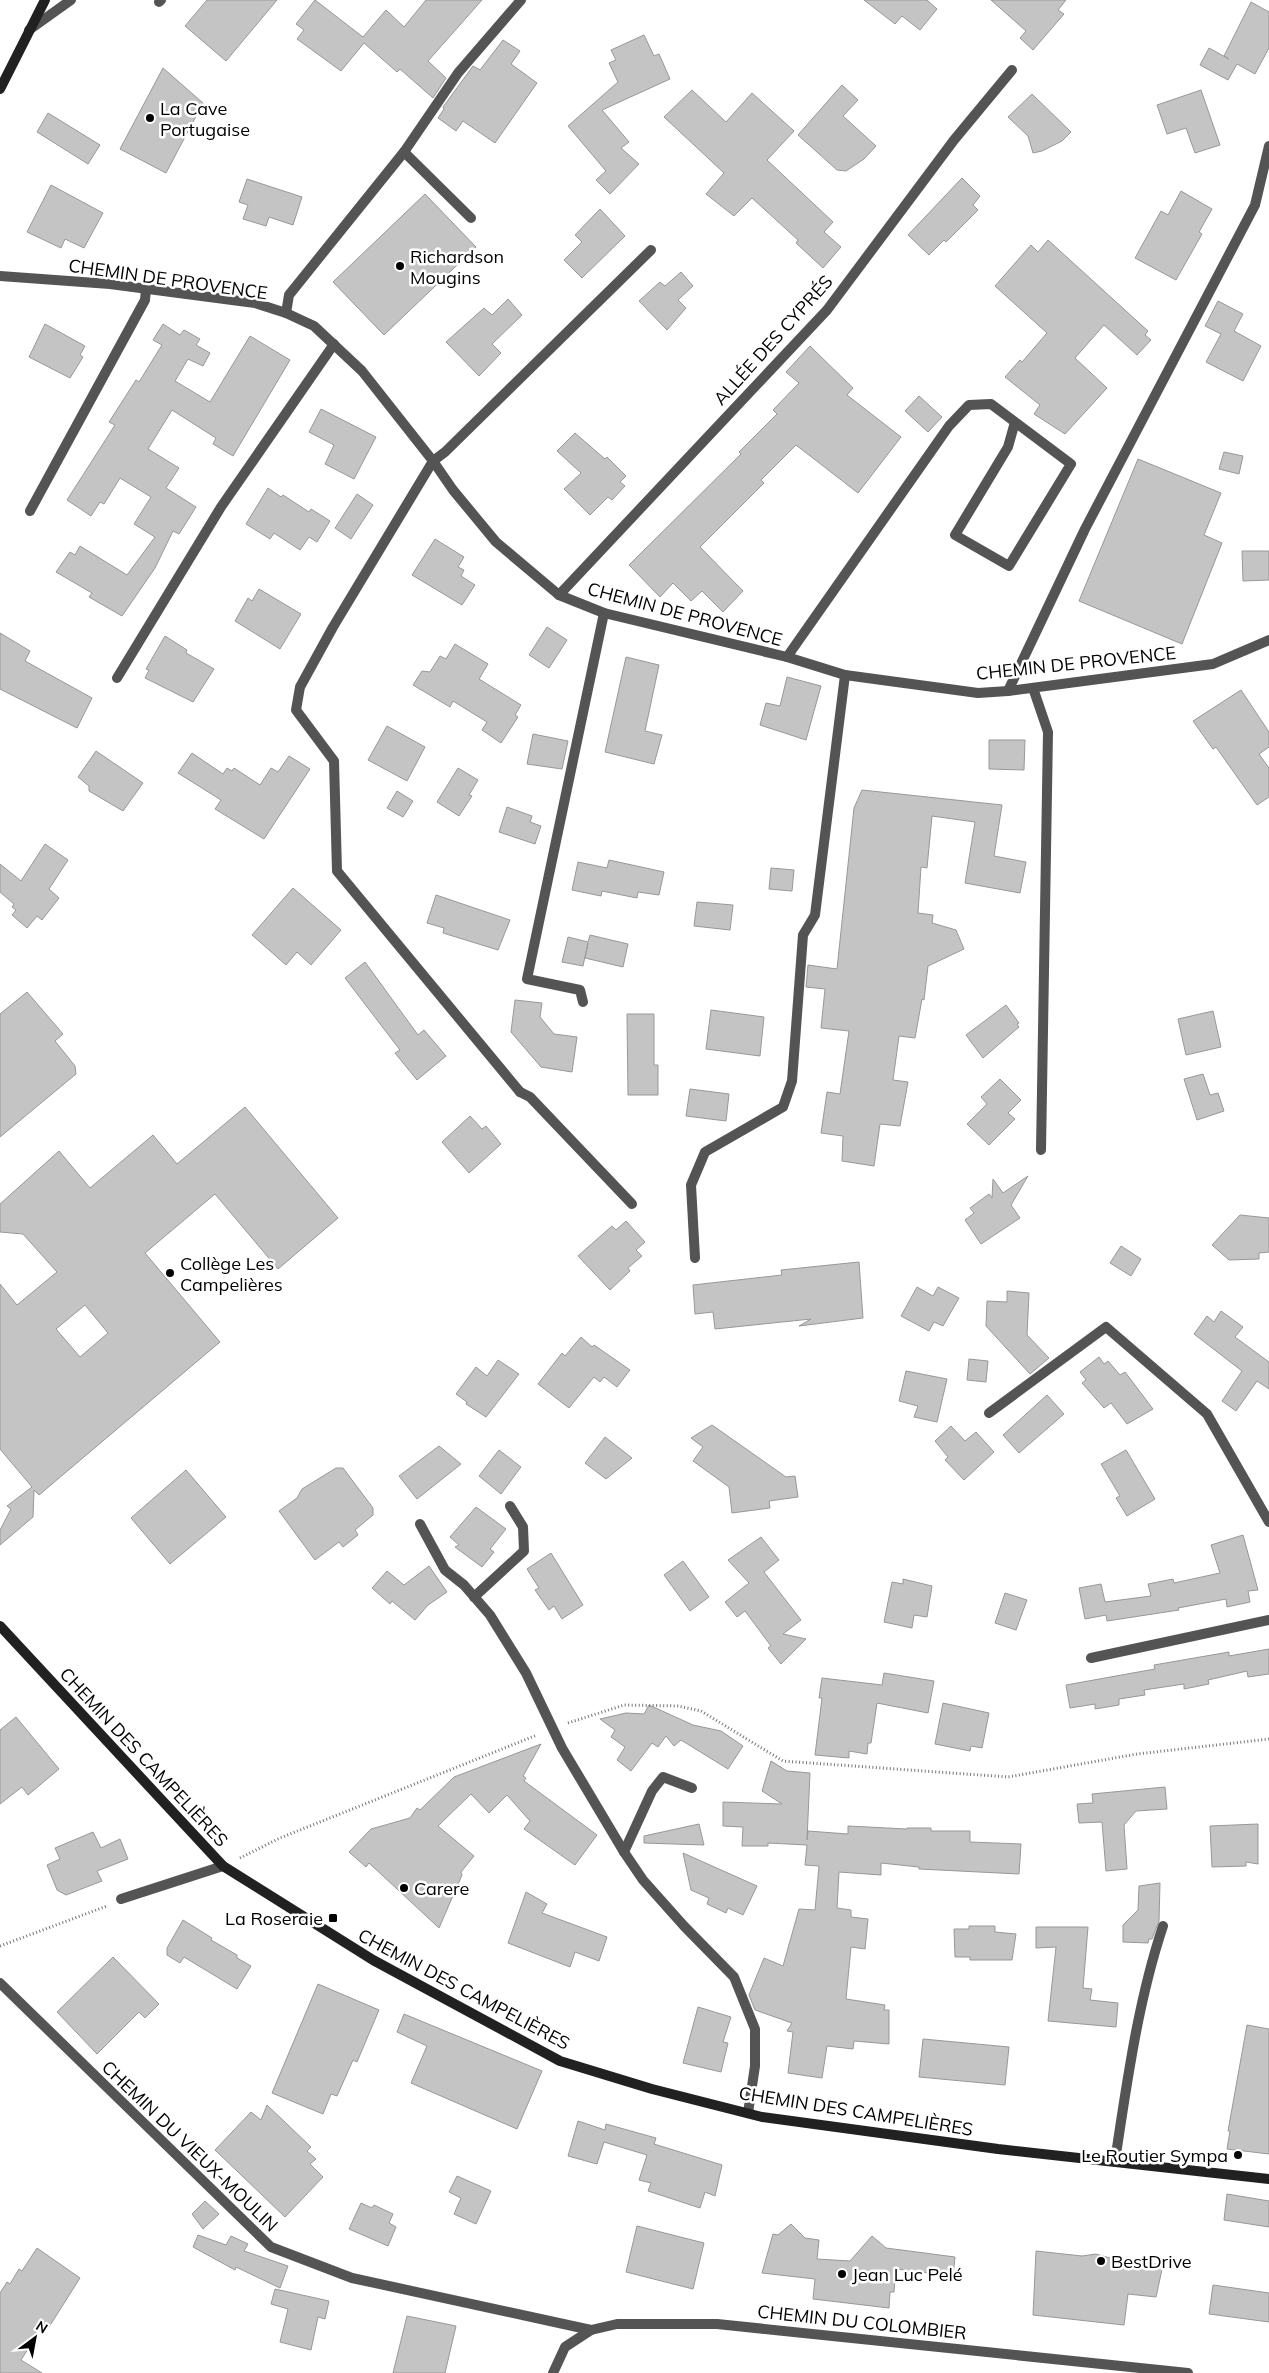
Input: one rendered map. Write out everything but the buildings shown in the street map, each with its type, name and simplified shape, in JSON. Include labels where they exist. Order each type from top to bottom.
[{"type":"main road","points":[[0,88],[45,0]]},
{"type":"main road","name":"CHEMIN DES CAMPELIÈRES","points":[[0,1626],[223,1866],[373,1960],[560,2061],[652,2089],[762,2117],[998,2149],[1269,2179]]},
{"type":"street","points":[[29,30],[71,0]]},
{"type":"street","points":[[286,313],[289,295],[404,152],[458,73],[521,0]]},
{"type":"street","name":"ALLÉE DES CYPRÉS","points":[[559,595],[827,310],[954,140],[1012,70]]},
{"type":"street","points":[[1008,691],[1085,529],[1255,205],[1269,146]]},
{"type":"street","points":[[404,152],[471,218]]},
{"type":"street","points":[[632,1204],[530,1097],[520,1092],[337,871],[334,761],[296,710],[300,687],[333,627],[433,460],[445,452],[650,250]]},
{"type":"street","name":"CHEMIN DE PROVENCE","points":[[0,276],[146,289],[255,303],[286,313],[314,326],[362,371],[433,460],[453,490],[496,542],[559,595],[604,613],[787,657],[845,675],[978,693],[1033,688],[1213,664],[1269,640]]},
{"type":"street","points":[[30,510],[145,300],[146,289]]},
{"type":"street","points":[[117,678],[221,507],[334,344]]},
{"type":"street","points":[[787,657],[949,426],[970,405],[990,404],[1015,422],[1071,464],[1009,566],[955,534],[1008,446],[1015,422]]},
{"type":"street","points":[[583,1002],[580,990],[527,979],[604,613]]},
{"type":"street","points":[[695,1258],[691,1185],[705,1152],[783,1107],[792,1081],[803,935],[815,915],[845,675]]},
{"type":"street","points":[[1033,688],[1048,732],[1040,1150]]},
{"type":"street","points":[[989,1413],[1106,1327],[1207,1414],[1269,1522]]},
{"type":"street","points":[[474,1597],[524,1551],[522,1527],[510,1506]]},
{"type":"street","points":[[420,1524],[445,1570],[464,1585],[490,1615],[526,1673],[552,1728],[603,1819],[643,1880],[684,1926],[734,1977],[755,2029],[755,2066],[748,2113]]},
{"type":"street","points":[[1091,1658],[1269,1620]]},
{"type":"street","points":[[624,1852],[652,1791],[663,1777],[692,1788]]},
{"type":"street","points":[[121,1899],[223,1866]]},
{"type":"street","points":[[1115,2161],[1136,2031],[1152,1957],[1163,1926]]},
{"type":"street","name":"CHEMIN DU VIEUX-MOULIN","points":[[0,1983],[270,2247],[352,2278],[591,2330]]},
{"type":"street","name":"CHEMIN DU COLOMBIER","points":[[553,2373],[565,2348],[591,2330],[617,2324],[717,2324],[1188,2373]]},
{"type":"path","points":[[223,1866],[280,1838],[552,1728],[624,1705],[678,1706],[701,1711],[782,1761],[1008,1777],[1146,1753],[1269,1739]]},
{"type":"path","points":[[0,1946],[82,1917],[121,1899]]},
{"type":"place","name":"La Cave Portugaise","points":[[150,118]]},
{"type":"place","name":"Richardson Mougins","points":[[400,266]]},
{"type":"place","name":"Collège Les Campelières","points":[[170,1273]]},
{"type":"place","name":"Carere","points":[[404,1888]]},
{"type":"place","name":"La Roseraie","points":[[333,1918]]},
{"type":"place","name":"Le Routier Sympa","points":[[1238,2155]]},
{"type":"place","name":"BestDrive","points":[[1101,2261]]},
{"type":"place","name":"Jean Luc Pelé","points":[[842,2274]]}]
